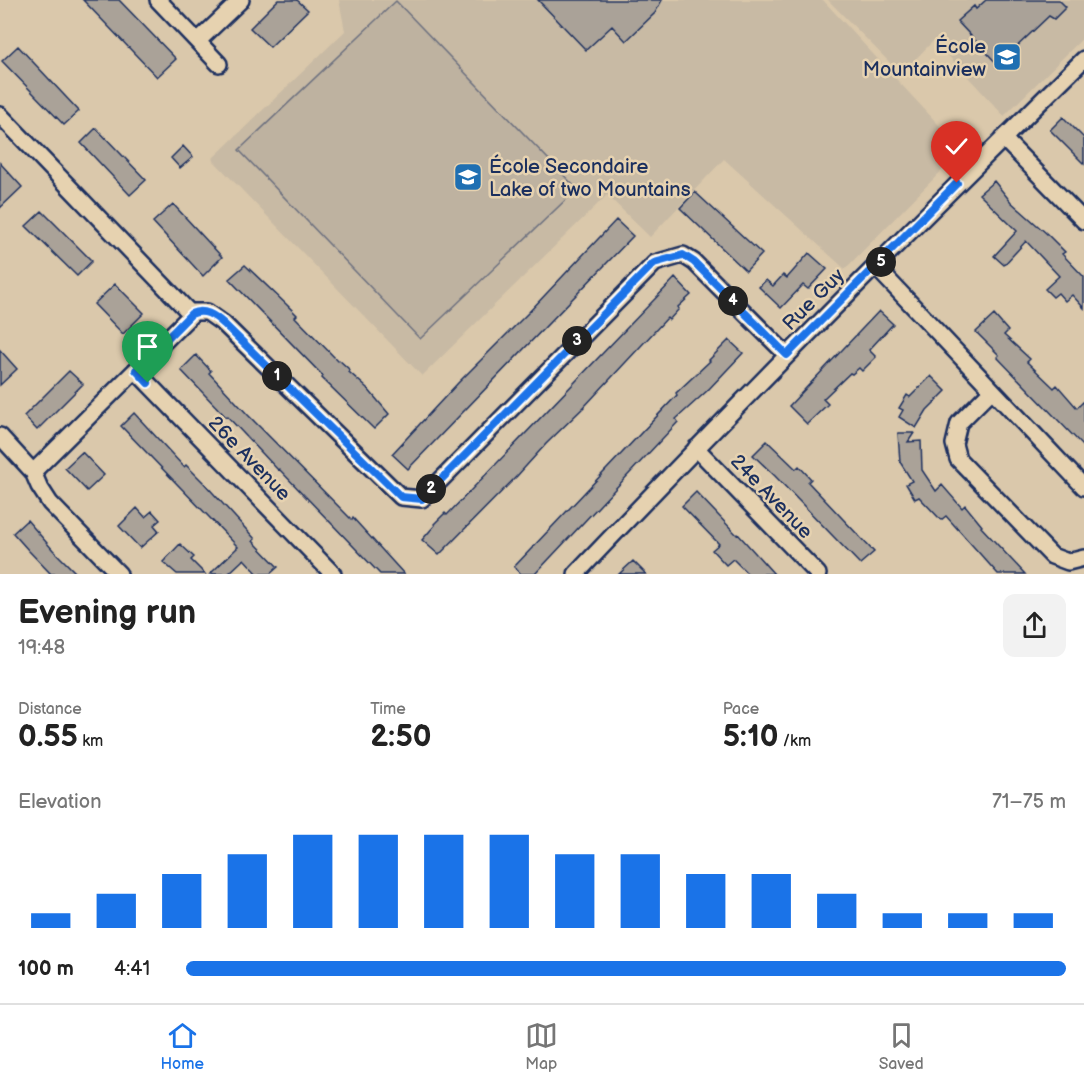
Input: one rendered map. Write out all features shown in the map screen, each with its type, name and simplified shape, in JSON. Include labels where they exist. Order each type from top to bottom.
[{"type":"street","points":[[158,0],[219,64]]},
{"type":"street","points":[[198,41],[241,0]]},
{"type":"street","name":"Rue Guy","points":[[576,574],[787,355],[1084,59]]},
{"type":"street","points":[[0,115],[191,314]]},
{"type":"street","points":[[1004,138],[1084,221]]},
{"type":"street","points":[[33,471],[191,314],[201,311],[216,317],[401,497],[422,499],[654,263],[683,255],[694,262],[787,355]]},
{"type":"street","points":[[876,267],[1084,487]]},
{"type":"street","name":"26e Avenue","points":[[136,370],[333,574]]},
{"type":"street","points":[[992,390],[959,423],[954,444],[958,459],[1052,556],[1068,562],[1084,558]]},
{"type":"street","points":[[0,436],[33,471],[43,494],[50,503],[119,574]]},
{"type":"street","name":"24e Avenue","points":[[696,448],[818,574]]},
{"type":"shaded area","name":"École Secondaire Lake of two Mountains","points":[[339,0],[823,0],[962,150],[845,269],[724,159],[650,237],[607,195],[422,376],[212,159],[345,31]]},
{"type":"shaded area","name":"École Mountainview","points":[[828,0],[1084,0],[1084,37],[1004,116],[934,40],[901,74]]},
{"type":"shaded area","points":[[396,1],[577,189],[420,339],[239,150]]},
{"type":"building","points":[[83,0],[119,0],[176,59],[157,77]]},
{"type":"building","points":[[278,0],[297,0],[308,10],[270,47],[250,28]]},
{"type":"building","points":[[538,0],[662,0],[655,13],[626,41],[612,26],[586,50]]},
{"type":"building","points":[[986,0],[1059,0],[1066,7],[1054,19],[1049,16],[1010,53],[1013,57],[1001,68],[957,21],[974,6],[976,9]]},
{"type":"building","points":[[18,46],[79,111],[64,125],[2,61]]},
{"type":"building","points":[[1063,117],[1084,138],[1084,164],[1050,130]]},
{"type":"building","points":[[96,128],[146,180],[130,195],[81,143]]},
{"type":"building","points":[[183,146],[193,157],[180,168],[171,158]]},
{"type":"building","points":[[0,163],[22,187],[0,208]]},
{"type":"building","points":[[994,181],[1011,202],[1065,252],[1062,254],[1084,277],[1084,308],[1072,295],[1065,301],[1058,293],[1053,297],[1045,289],[1059,276],[1026,241],[1004,265],[994,256],[1017,231],[979,194]]},
{"type":"building","points":[[695,192],[762,254],[746,271],[680,208]]},
{"type":"building","points":[[173,204],[222,257],[203,276],[153,222]]},
{"type":"building","points":[[42,211],[92,261],[77,276],[26,226]]},
{"type":"building","points":[[616,220],[633,236],[408,469],[392,454]]},
{"type":"building","points":[[809,253],[827,269],[808,289],[803,285],[781,308],[759,287],[766,280],[773,286],[783,275],[787,278]]},
{"type":"building","points":[[245,265],[297,315],[295,317],[338,361],[350,370],[349,372],[367,388],[389,414],[374,429],[322,378],[323,376],[229,279]]},
{"type":"building","points":[[675,278],[691,295],[678,307],[679,309],[669,320],[667,318],[584,407],[439,555],[422,540],[434,524],[445,513],[447,515]]},
{"type":"building","points":[[115,284],[144,313],[123,334],[94,304]]},
{"type":"building","points":[[879,311],[893,324],[869,350],[876,357],[862,371],[859,368],[852,374],[850,373],[823,399],[828,404],[807,424],[789,406]]},
{"type":"building","points":[[994,315],[1008,331],[1004,335],[1030,359],[1027,362],[1054,388],[1057,385],[1077,408],[1084,401],[1084,447],[997,357],[999,355],[976,332]]},
{"type":"building","points":[[729,340],[743,353],[676,419],[678,422],[535,574],[521,574],[514,567],[677,395],[676,393]]},
{"type":"building","points":[[0,350],[17,369],[0,385]]},
{"type":"building","points":[[196,355],[211,371],[209,373],[248,415],[352,520],[353,518],[404,574],[380,574],[181,370]]},
{"type":"building","points":[[69,371],[83,384],[37,430],[24,416]]},
{"type":"building","points":[[931,376],[946,391],[927,410],[916,428],[899,417],[903,410],[899,408],[907,395],[910,397]]},
{"type":"building","points":[[134,413],[184,467],[186,465],[203,482],[278,567],[270,574],[258,574],[244,559],[228,574],[210,574],[238,547],[121,426]]},
{"type":"building","points":[[898,433],[914,433],[908,442],[921,441],[922,470],[936,491],[942,485],[962,508],[965,505],[981,527],[1025,574],[998,574],[946,516],[941,520],[919,497],[915,499],[906,484],[912,481],[900,462]]},
{"type":"building","points":[[767,441],[796,469],[799,466],[811,479],[808,482],[874,552],[860,564],[753,455]]},
{"type":"building","points":[[82,452],[104,475],[87,491],[65,468]]},
{"type":"building","points":[[696,492],[774,574],[748,574],[733,559],[726,565],[712,550],[719,544],[682,506]]},
{"type":"building","points":[[137,508],[145,517],[152,511],[160,520],[154,525],[159,531],[140,548],[119,526]]},
{"type":"building","points":[[27,520],[77,574],[51,574],[29,551],[13,533]]},
{"type":"building","points":[[180,544],[194,557],[191,560],[205,574],[177,574],[163,562]]},
{"type":"building","points":[[633,561],[646,574],[619,574]]},
{"type":"place","name":"École Mountainview","points":[[1007,57]]},
{"type":"place","name":"École Secondaire Lake of two Mountains","points":[[468,177]]},
{"type":"route","points":[[148,383],[136,370],[191,314],[207,312],[224,324],[401,497],[422,499],[654,263],[683,255],[694,262],[787,355],[957,183]]}]
